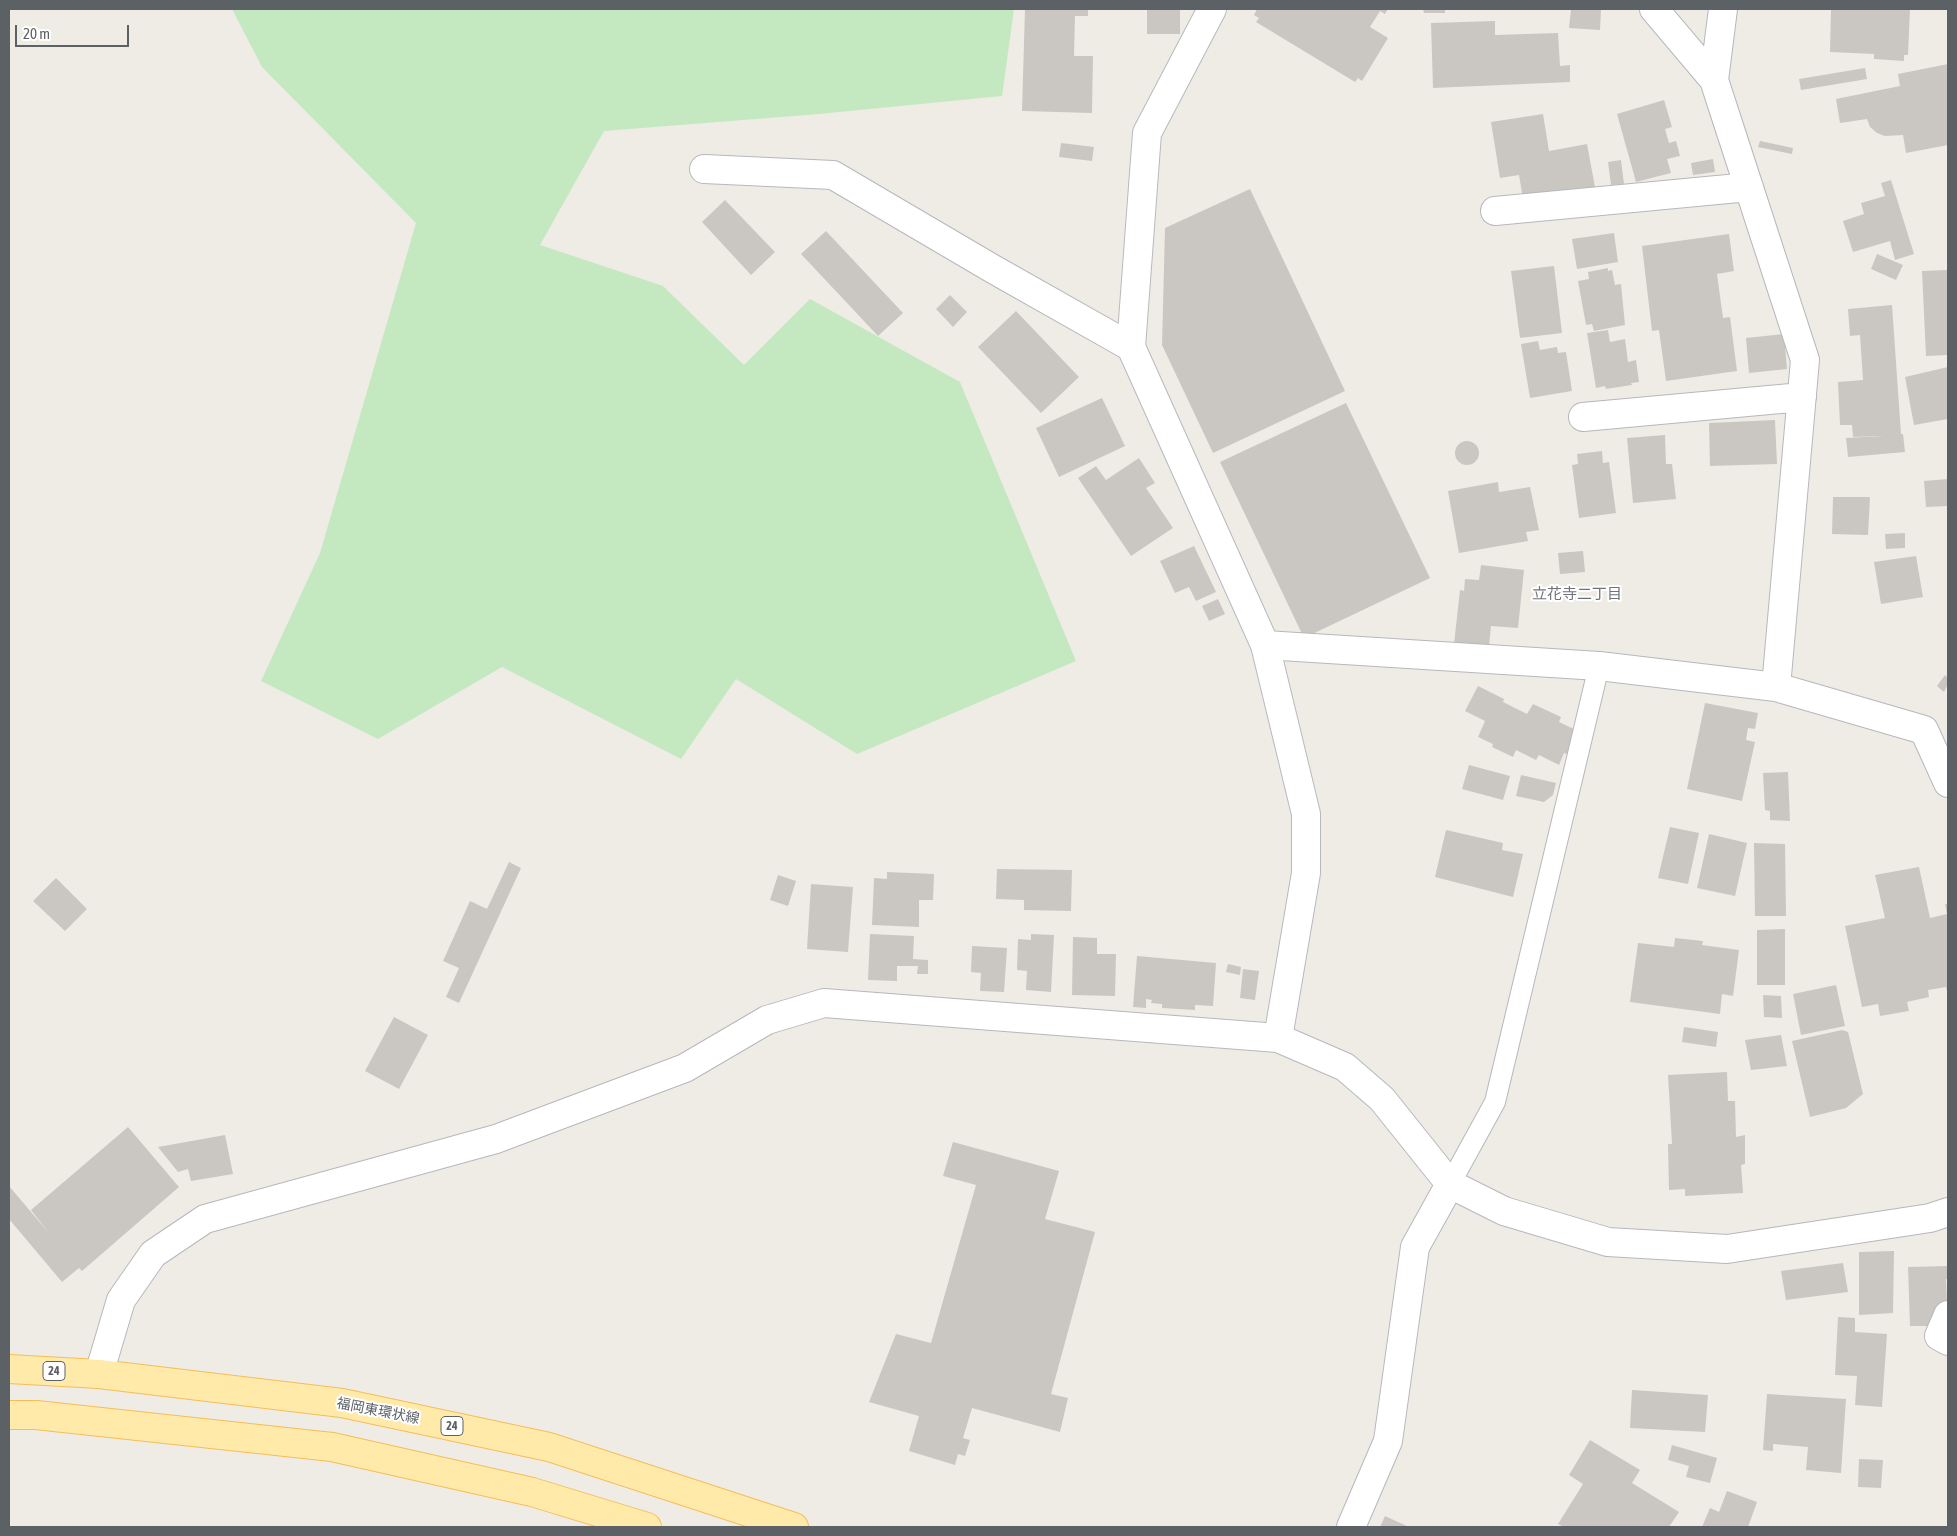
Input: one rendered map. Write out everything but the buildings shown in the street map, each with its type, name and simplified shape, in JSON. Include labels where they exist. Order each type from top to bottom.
[{"type":"main road","name":"福岡東環状線","points":[[9,1369],[98,1374],[342,1403],[549,1447],[794,1527]]},
{"type":"main road","points":[[9,1415],[36,1415],[332,1447],[532,1492],[647,1527]]},
{"type":"street","points":[[1212,9],[1147,133],[1131,347],[1265,645],[1306,814],[1306,873],[1278,1038]]},
{"type":"street","points":[[1654,9],[1714,80],[1805,360],[1776,687]]},
{"type":"street","points":[[1714,80],[1723,9]]},
{"type":"street","points":[[704,169],[833,175],[1131,347]]},
{"type":"street","points":[[1495,211],[1749,187]]},
{"type":"street","points":[[1583,416],[1802,397]]},
{"type":"street","points":[[1265,645],[1599,666],[1776,687],[1924,730],[1948,783]]},
{"type":"street","points":[[98,1374],[121,1300],[153,1254],[205,1219],[496,1139],[685,1068],[767,1020],[824,1003],[1278,1038],[1345,1067],[1382,1099],[1450,1184],[1504,1211],[1608,1242],[1727,1249],[1930,1218],[1948,1212]]},
{"type":"street","points":[[1351,1527],[1388,1441],[1414,1247],[1450,1184]]},
{"type":"street","points":[[1948,1315],[1939,1336],[1948,1341]]},
{"type":"lane","points":[[1450,1184],[1495,1102],[1599,666]]},
{"type":"green space","points":[[232,9],[1014,9],[1002,96],[819,114],[604,131],[540,245],[663,286],[744,365],[810,299],[960,382],[1076,661],[857,754],[736,679],[681,759],[502,667],[378,739],[261,681],[320,553],[416,223],[262,67]]},
{"type":"district","name":"立花寺二丁目","points":[[1577,594]]}]
